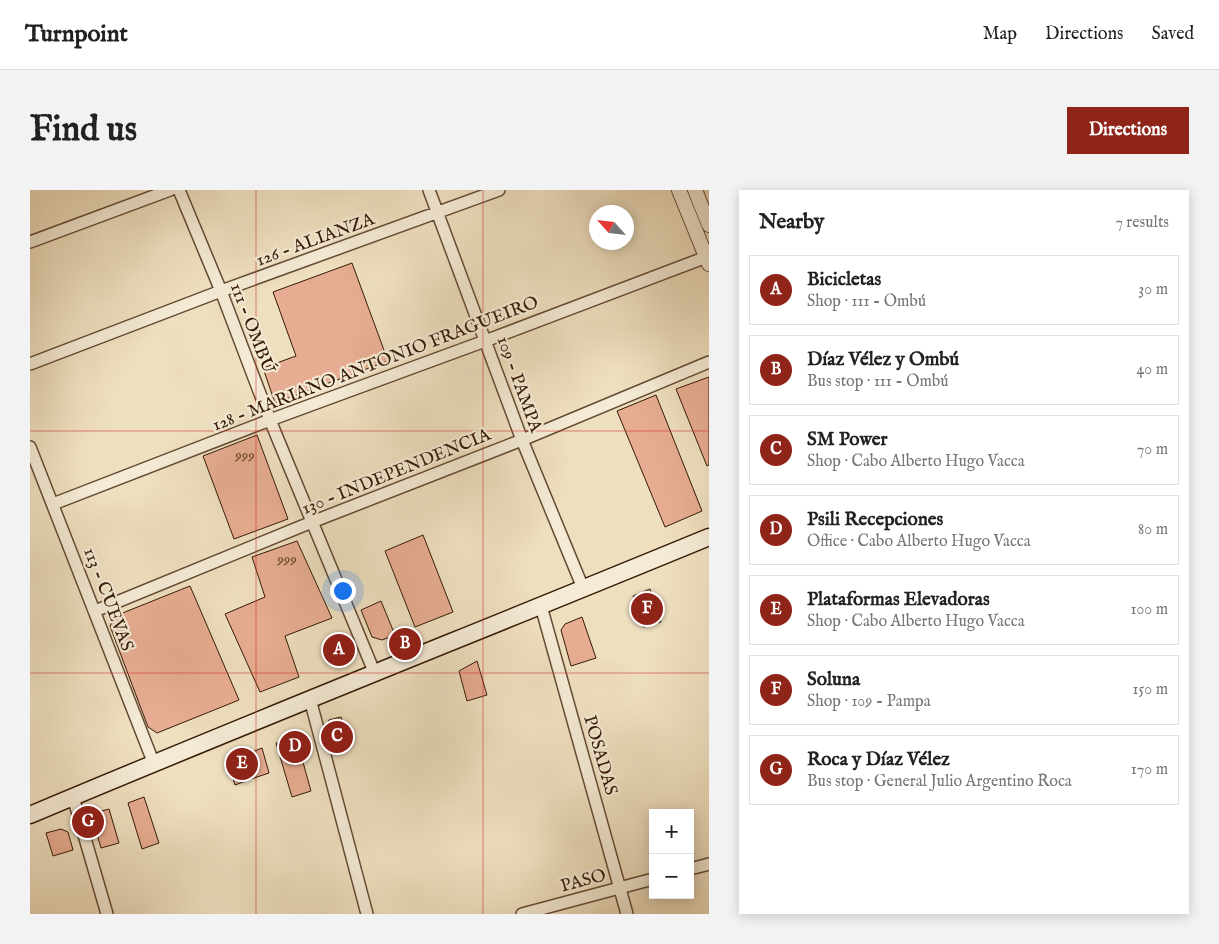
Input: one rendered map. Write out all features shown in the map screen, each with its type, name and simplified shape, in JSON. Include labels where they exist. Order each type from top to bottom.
[{"type":"main road","points":[[30,815],[709,537]]},
{"type":"street","points":[[30,242],[170,190]]},
{"type":"street","name":"111 - OMBÚ","points":[[179,190],[221,291],[270,420],[375,674]]},
{"type":"street","name":"109 - PAMPA","points":[[429,190],[522,440],[583,588]]},
{"type":"street","name":"126 - ALIANZA","points":[[30,364],[221,291],[499,190]]},
{"type":"street","points":[[680,190],[708,259]]},
{"type":"street","points":[[695,190],[709,225]]},
{"type":"street","name":"128 - MARIANO ANTONIO FRAGUEIRO","points":[[53,504],[270,420],[708,259]]},
{"type":"street","name":"130 - INDEPENDENCIA","points":[[95,611],[312,522],[522,440],[709,362]]},
{"type":"street","name":"113 - CUEVAS","points":[[30,447],[154,764]]},
{"type":"street","name":"POSADAS","points":[[540,606],[627,914]]},
{"type":"street","points":[[310,700],[368,914]]},
{"type":"street","points":[[73,797],[107,914]]},
{"type":"street","points":[[694,868],[709,864]]},
{"type":"street","name":"PASO","points":[[522,914],[649,880]]},
{"type":"building","points":[[352,263],[388,361],[275,403],[263,368],[296,356],[273,292]]},
{"type":"building","points":[[709,377],[709,465],[707,466],[676,389]]},
{"type":"building","points":[[656,395],[702,511],[665,527],[617,411]]},
{"type":"building","points":[[257,435],[288,519],[234,539],[203,456]]},
{"type":"building","points":[[423,535],[453,612],[415,627],[385,551]]},
{"type":"building","points":[[297,541],[332,618],[285,636],[299,677],[260,692],[225,614],[265,597],[252,557]]},
{"type":"building","points":[[190,586],[239,700],[157,733],[148,727],[110,626],[115,616]]},
{"type":"building","points":[[650,589],[661,622],[643,627],[633,596]]},
{"type":"building","points":[[381,601],[395,635],[382,640],[372,637],[361,610]]},
{"type":"building","points":[[582,617],[596,658],[571,666],[561,630],[565,624]]},
{"type":"building","points":[[477,661],[487,695],[467,701],[459,671]]},
{"type":"building","points":[[341,717],[350,746],[332,752],[325,728],[329,720]]},
{"type":"building","points":[[296,737],[311,791],[292,797],[276,743]]},
{"type":"building","points":[[262,748],[269,773],[251,779],[245,755]]},
{"type":"building","points":[[245,755],[251,779],[235,785],[228,762]]},
{"type":"building","points":[[144,797],[159,843],[142,849],[128,803]]},
{"type":"building","points":[[109,809],[119,843],[101,848],[91,814]]},
{"type":"building","points":[[61,829],[68,832],[73,850],[53,856],[46,833]]},
{"type":"place","name":"Soluna","points":[[647,609]]},
{"type":"place","name":"Díaz Vélez y Ombú","points":[[405,644]]},
{"type":"place","name":"Bicicletas","points":[[339,650]]},
{"type":"place","name":"SM Power","points":[[337,737]]},
{"type":"place","name":"Psili Recepciones","points":[[295,747]]},
{"type":"place","name":"Plataformas Elevadoras","points":[[242,764]]},
{"type":"place","name":"Roca y Díaz Vélez","points":[[88,822]]}]
